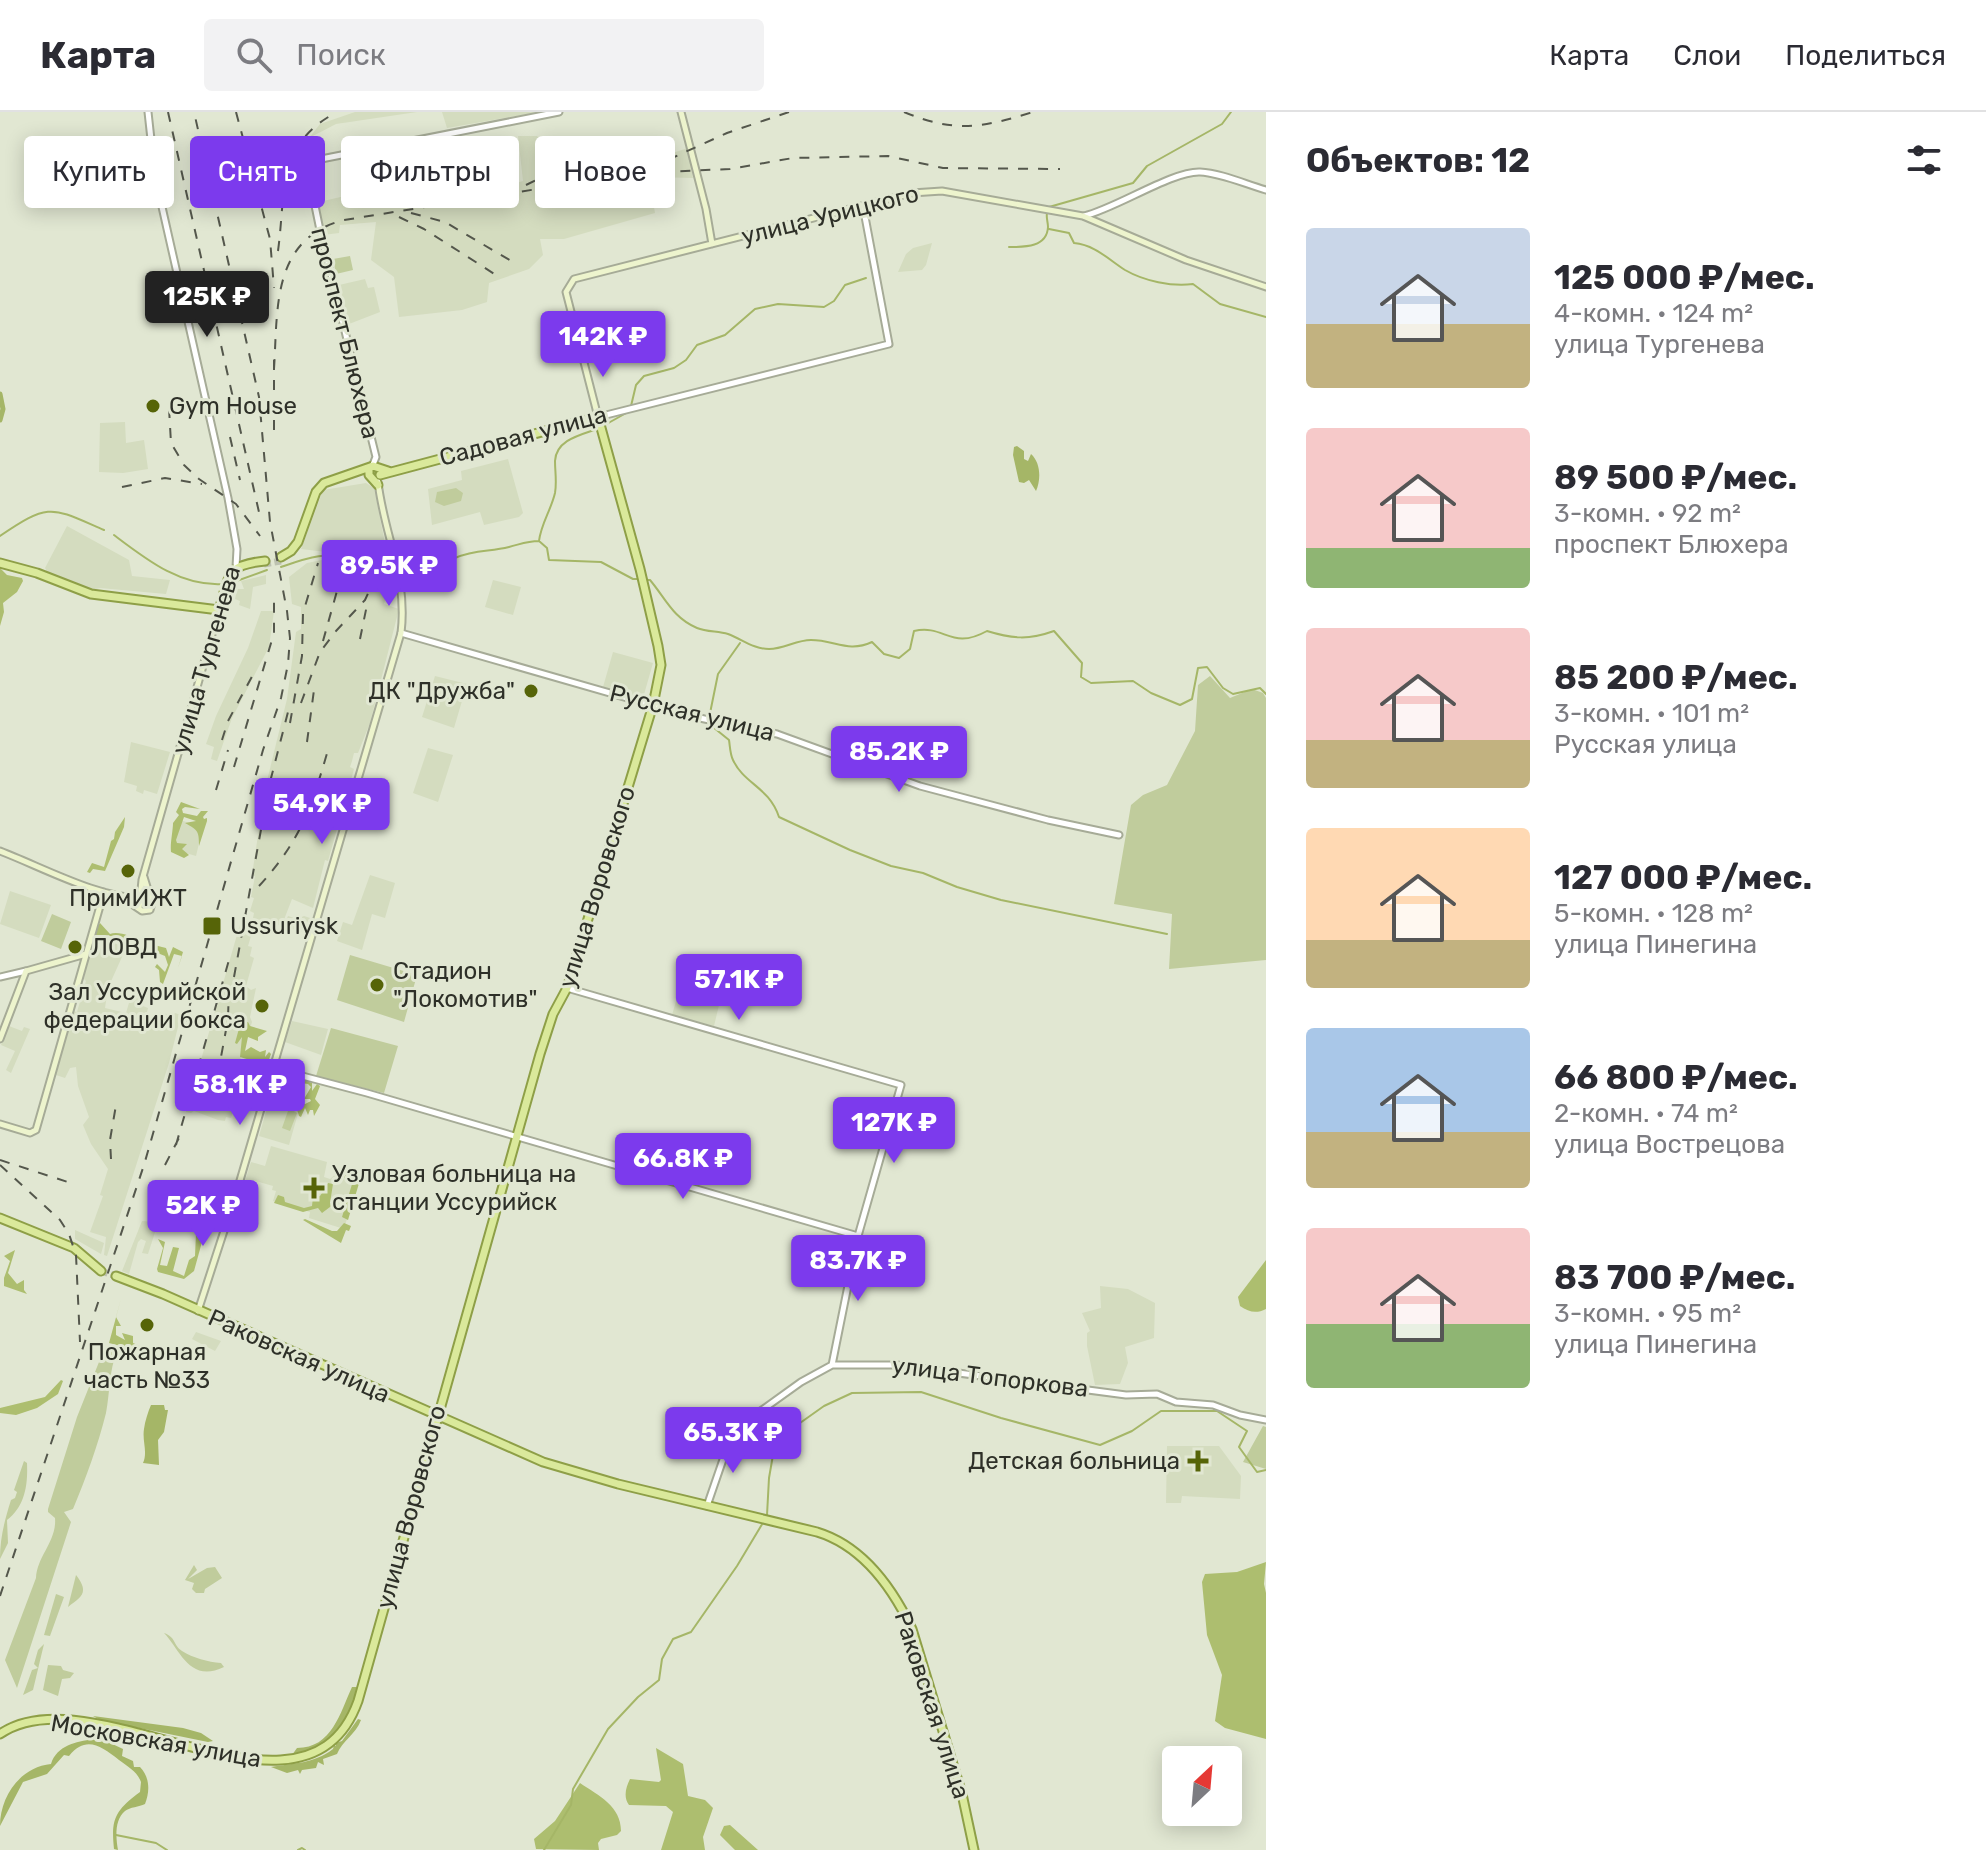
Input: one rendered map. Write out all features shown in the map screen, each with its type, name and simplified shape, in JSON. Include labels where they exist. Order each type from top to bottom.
[{"type":"main road","points":[[681,112],[712,244]]},
{"type":"main road","name":"улица Урицкого","points":[[574,279],[932,191],[1086,217],[1186,260],[1266,287]]},
{"type":"main road","name":"улица Воровского","points":[[365,1676],[516,1136],[550,1021],[567,988],[653,705],[661,665],[566,292],[574,279]]},
{"type":"main road","name":"Садовая улица","points":[[375,474],[600,423]]},
{"type":"main road","points":[[198,1311],[236,1194],[401,633],[404,606],[402,582],[375,474],[376,457]]},
{"type":"main road","points":[[281,559],[301,536],[320,486],[330,480],[356,474],[375,474]]},
{"type":"main road","points":[[234,569],[248,562],[265,562]]},
{"type":"main road","points":[[0,563],[91,594],[219,610]]},
{"type":"main road","name":"улица Тургенева","points":[[138,902],[226,585],[234,569]]},
{"type":"main road","points":[[0,851],[104,892],[138,902],[151,900]]},
{"type":"main road","points":[[123,898],[138,902],[143,912],[149,911],[151,900],[143,876]]},
{"type":"main road","points":[[0,1124],[30,1133],[36,1130],[104,892]]},
{"type":"main road","points":[[0,1039],[26,971],[86,954]]},
{"type":"main road","points":[[0,1218],[74,1248],[101,1271]]},
{"type":"main road","name":"Раковская улица","points":[[116,1276],[565,1469],[834,1538],[849,1547],[874,1570],[899,1603],[912,1629],[968,1814],[974,1850]]},
{"type":"main road","name":"Московская улица","points":[[0,1734],[26,1722],[65,1719],[260,1760],[299,1759],[322,1749],[344,1728],[355,1710],[365,1676]]},
{"type":"street","name":"улица Тургенева","points":[[148,112],[155,176],[237,549],[234,569]]},
{"type":"street","name":"проспект Блюхера","points":[[376,457],[306,162],[559,112]]},
{"type":"street","points":[[1086,217],[1191,172],[1207,173],[1266,190]]},
{"type":"street","name":"Садовая улица","points":[[600,423],[631,408],[889,344],[863,206]]},
{"type":"street","points":[[237,549],[248,562]]},
{"type":"street","name":"Русская улица","points":[[401,633],[708,720],[777,734],[920,786],[1048,820],[1119,835]]},
{"type":"street","points":[[0,977],[26,971]]},
{"type":"street","points":[[567,988],[901,1085],[858,1236],[832,1365],[781,1395],[732,1434],[707,1506]]},
{"type":"street","points":[[272,1068],[858,1236]]},
{"type":"street","name":"улица Топоркова","points":[[832,1365],[897,1365],[1126,1395],[1157,1394],[1176,1402],[1213,1405],[1266,1420]]},
{"type":"shaded area","points":[[355,112],[417,112],[336,124],[311,136],[320,124]]},
{"type":"shaded area","points":[[442,112],[539,112],[447,128]]},
{"type":"shaded area","points":[[519,136],[535,136],[535,208],[654,208],[655,213],[564,239],[540,239],[543,255],[529,269],[489,283],[487,302],[462,310],[399,317],[394,277],[371,260],[376,222],[340,225],[339,233],[323,235],[316,208],[325,208],[325,201],[341,197],[341,208],[519,208],[519,182],[523,181]]},
{"type":"shaded area","points":[[688,148],[693,178],[675,178],[675,152]]},
{"type":"shaded area","points":[[932,243],[922,270],[898,272],[906,254],[913,248]]},
{"type":"shaded area","points":[[350,256],[353,270],[336,274],[333,259]]},
{"type":"shaded area","points":[[365,279],[368,288],[374,287],[380,312],[349,324],[339,285]]},
{"type":"shaded area","points":[[125,422],[126,443],[144,440],[148,469],[123,473],[99,472],[100,423]]},
{"type":"shaded area","points":[[1017,446],[1024,451],[1024,459],[1028,461],[1031,454],[1037,462],[1039,482],[1036,491],[1029,480],[1019,482],[1013,455]]},
{"type":"shaded area","points":[[508,459],[523,513],[519,517],[484,525],[480,512],[432,525],[428,489],[462,480],[461,471]]},
{"type":"shaded area","points":[[366,483],[374,488],[386,548],[374,564],[352,555],[301,549],[323,490]]},
{"type":"shaded area","points":[[456,488],[463,493],[461,501],[444,506],[435,502],[437,492]]},
{"type":"shaded area","points":[[67,526],[129,560],[132,576],[170,580],[166,594],[100,588],[91,590],[48,573],[45,568]]},
{"type":"shaded area","points":[[322,560],[341,564],[343,570],[384,588],[396,587],[396,596],[387,593],[384,604],[399,609],[370,723],[358,753],[354,753],[350,767],[354,769],[313,908],[292,899],[285,917],[284,925],[288,916],[310,918],[306,933],[253,918],[254,913],[250,911],[254,898],[251,897],[255,876],[252,875],[265,789],[287,699],[296,632],[301,629],[301,607],[292,604],[289,577],[307,563]]},
{"type":"shaded area","points":[[0,568],[7,575],[22,578],[23,581],[17,592],[3,603],[0,626]]},
{"type":"shaded area","points":[[266,575],[266,584],[253,587],[250,609],[239,605],[240,601],[235,599],[237,589],[244,589],[241,581]]},
{"type":"shaded area","points":[[493,580],[521,587],[513,615],[485,607]]},
{"type":"shaded area","points":[[261,611],[274,611],[269,647],[232,718],[217,761],[211,759],[214,747],[206,744]]},
{"type":"shaded area","points":[[613,652],[653,663],[643,698],[603,687]]},
{"type":"shaded area","points":[[435,676],[467,684],[454,728],[422,717]]},
{"type":"shaded area","points":[[1210,676],[1230,698],[1252,689],[1263,693],[1266,698],[1266,960],[1169,969],[1172,914],[1114,904],[1131,805],[1143,795],[1167,785],[1195,731],[1198,685]]},
{"type":"shaded area","points":[[131,742],[170,752],[157,794],[144,790],[143,794],[136,791],[137,786],[124,782]]},
{"type":"shaded area","points":[[428,748],[453,755],[438,802],[413,793]]},
{"type":"shaded area","points":[[181,802],[200,809],[185,807],[183,813],[197,816],[201,811],[208,811],[203,817],[207,821],[199,846],[197,832],[185,823],[196,821],[184,817],[176,840],[177,843],[187,844],[182,849],[189,855],[184,858],[171,852],[173,823],[179,815],[176,812]]},
{"type":"shaded area","points":[[125,817],[124,827],[105,871],[93,869],[87,872],[92,863],[104,867],[111,841]]},
{"type":"shaded area","points":[[180,820],[203,827],[196,856],[172,849]]},
{"type":"shaded area","points":[[370,875],[395,883],[385,918],[372,914],[362,950],[337,941],[343,922],[352,925]]},
{"type":"shaded area","points":[[10,891],[51,905],[39,938],[0,924]]},
{"type":"shaded area","points":[[52,914],[71,922],[61,949],[41,941]]},
{"type":"shaded area","points":[[241,921],[254,926],[248,946],[252,947],[250,956],[254,958],[246,986],[251,990],[256,988],[250,1017],[252,1022],[238,1067],[249,1074],[251,1084],[249,1089],[241,1086],[231,1118],[226,1117],[225,1121],[194,1111],[186,1112]]},
{"type":"shaded area","points":[[100,923],[110,934],[125,935],[139,942],[132,949],[127,943],[108,935],[96,941],[93,939],[94,931]]},
{"type":"shaded area","points":[[103,938],[126,948],[108,988],[105,1008],[126,1013],[131,996],[137,997],[139,992],[149,995],[143,1006],[148,1008],[144,1023],[156,1026],[160,1012],[181,1015],[169,1063],[107,1256],[104,1255],[106,1237],[90,1232],[103,1196],[100,1195],[108,1169],[91,1144],[83,1125],[89,1117],[78,1086],[76,1067],[70,1068],[65,1078],[56,1075],[72,1011],[77,1012],[86,981],[86,966],[94,947],[99,948]]},
{"type":"shaded area","points":[[154,945],[166,948],[169,957],[173,947],[183,952],[182,956],[174,954],[163,984],[155,967],[157,964],[165,972],[168,965],[165,956],[155,952]]},
{"type":"shaded area","points":[[350,955],[417,975],[404,1022],[337,1000]]},
{"type":"shaded area","points":[[688,960],[727,972],[714,1026],[672,1015]]},
{"type":"shaded area","points":[[704,968],[720,974],[718,985],[699,980]]},
{"type":"shaded area","points":[[292,1021],[328,1029],[321,1055],[285,1042]]},
{"type":"shaded area","points":[[245,1022],[267,1031],[258,1037],[258,1041],[248,1037],[245,1051],[251,1047],[260,1052],[266,1050],[265,1057],[269,1052],[271,1054],[267,1065],[240,1057],[242,1037],[235,1043],[240,1025]]},
{"type":"shaded area","points":[[9,1026],[22,1031],[24,1027],[30,1029],[11,1073],[6,1070],[15,1051],[1,1045]]},
{"type":"shaded area","points":[[331,1028],[398,1046],[384,1093],[316,1076]]},
{"type":"shaded area","points":[[304,1080],[312,1083],[312,1091],[317,1084],[320,1086],[315,1099],[320,1105],[314,1116],[313,1110],[308,1115],[305,1108],[299,1116],[296,1106],[300,1101],[305,1104],[311,1101],[304,1099],[311,1087],[301,1083]]},
{"type":"shaded area","points":[[273,1087],[303,1096],[289,1145],[259,1136]]},
{"type":"shaded area","points":[[289,1108],[297,1113],[290,1131],[282,1128]]},
{"type":"shaded area","name":"Узловая больница на станции Уссурийск","points":[[271,1146],[327,1162],[324,1177],[330,1179],[336,1174],[358,1181],[344,1229],[309,1218],[310,1212],[273,1201],[276,1191],[272,1190],[273,1186],[252,1180],[248,1186],[244,1184],[251,1162],[265,1166]]},
{"type":"shaded area","points":[[344,1175],[360,1180],[348,1220],[342,1217],[353,1181],[344,1178]]},
{"type":"shaded area","points":[[328,1183],[333,1184],[330,1203],[334,1204],[322,1213],[318,1208],[303,1212],[274,1203],[278,1195],[284,1197],[285,1202],[304,1208],[312,1206],[313,1197],[320,1196],[320,1188]]},
{"type":"shaded area","points":[[164,1206],[161,1220],[169,1222],[168,1225],[158,1223],[148,1254],[142,1253],[146,1241],[141,1239],[138,1242],[129,1274],[122,1271],[142,1221],[156,1222],[160,1207]]},
{"type":"shaded area","points":[[176,1206],[190,1210],[199,1218],[198,1226],[177,1224],[180,1212],[175,1210]]},
{"type":"shaded area","points":[[305,1219],[332,1231],[337,1231],[344,1223],[351,1226],[341,1243]]},
{"type":"shaded area","points":[[203,1229],[194,1271],[184,1279],[158,1272],[163,1248],[158,1239],[165,1242],[160,1265],[167,1266],[173,1247],[179,1248],[173,1271],[184,1276],[189,1260],[195,1256],[196,1233]]},
{"type":"shaded area","points":[[75,1230],[104,1243],[101,1254],[75,1239]]},
{"type":"shaded area","points":[[15,1250],[8,1273],[17,1284],[24,1280],[27,1294],[4,1286],[10,1261],[4,1256]]},
{"type":"shaded area","points":[[1266,1260],[1266,1309],[1250,1311],[1240,1306],[1238,1297]]},
{"type":"shaded area","points":[[1100,1286],[1128,1289],[1155,1303],[1154,1338],[1125,1347],[1128,1363],[1120,1384],[1095,1385],[1087,1346],[1087,1333],[1090,1331],[1082,1313],[1101,1308]]},
{"type":"shaded area","points":[[116,1317],[121,1326],[116,1326],[116,1335],[125,1340],[122,1333],[133,1336],[133,1343],[147,1349],[147,1353],[109,1343]]},
{"type":"shaded area","points":[[196,1332],[221,1341],[215,1351],[192,1339]]},
{"type":"shaded area","points":[[112,1346],[117,1351],[103,1425],[73,1509],[64,1512],[71,1522],[17,1688],[5,1660],[53,1534],[55,1518],[48,1509],[77,1417],[105,1347]]},
{"type":"shaded area","points":[[61,1380],[58,1394],[37,1408],[16,1415],[0,1413],[0,1408],[45,1397]]},
{"type":"shaded area","points":[[151,1405],[164,1405],[168,1410],[164,1432],[158,1440],[159,1465],[143,1463],[144,1429]]},
{"type":"shaded area","points":[[1263,1426],[1266,1427],[1266,1469],[1243,1462]]},
{"type":"shaded area","name":"Детская больница","points":[[1167,1446],[1219,1446],[1241,1476],[1240,1499],[1182,1496],[1181,1503],[1166,1503]]},
{"type":"shaded area","points":[[24,1461],[27,1463],[26,1487],[18,1508],[7,1520],[8,1543],[0,1559],[4,1523],[11,1500],[17,1492],[14,1490]]},
{"type":"shaded area","points":[[1266,1562],[1266,1739],[1225,1728],[1215,1721],[1222,1675],[1207,1635],[1202,1582],[1205,1574],[1237,1572]]},
{"type":"shaded area","points":[[194,1565],[197,1570],[188,1579],[215,1567],[222,1578],[205,1589],[204,1593],[196,1593],[192,1589],[194,1583],[185,1580]]},
{"type":"shaded area","points":[[76,1575],[82,1586],[82,1594],[68,1607]]},
{"type":"shaded area","points":[[56,1594],[64,1597],[50,1636],[44,1635]]},
{"type":"shaded area","points":[[164,1633],[186,1653],[221,1663],[224,1667],[212,1671],[194,1668]]},
{"type":"shaded area","points":[[44,1644],[33,1690],[23,1695],[32,1670],[38,1668],[34,1664],[38,1650]]},
{"type":"shaded area","points":[[48,1665],[61,1666],[63,1670],[74,1673],[70,1678],[62,1679],[58,1696],[43,1690]]},
{"type":"shaded area","points":[[352,1687],[356,1687],[352,1705],[335,1732],[312,1750],[292,1755],[297,1748],[319,1742],[327,1736],[339,1718]]},
{"type":"shaded area","points":[[93,1716],[183,1728],[201,1733],[213,1741],[100,1720]]},
{"type":"shaded area","points":[[358,1719],[361,1720],[356,1729],[337,1754],[323,1759],[324,1765],[318,1762],[316,1768],[302,1770],[300,1774],[298,1770],[287,1773],[271,1767],[303,1762],[326,1754],[342,1741]]},
{"type":"shaded area","points":[[93,1739],[123,1749],[122,1756],[133,1761],[134,1767],[140,1767],[147,1780],[145,1804],[127,1810],[119,1819],[116,1835],[118,1850],[114,1849],[113,1839],[116,1817],[140,1792],[141,1782],[129,1767],[94,1745],[81,1746],[69,1756],[64,1755],[47,1774],[23,1782],[0,1826],[8,1794],[21,1777],[40,1766],[51,1764],[58,1752],[68,1746]]},
{"type":"shaded area","points":[[656,1748],[683,1764],[688,1796],[705,1800],[713,1808],[703,1837],[705,1850],[661,1850],[673,1812],[666,1806],[629,1805],[627,1802],[630,1779],[661,1780]]},
{"type":"shaded area","points":[[580,1783],[613,1808],[621,1831],[601,1839],[599,1850],[536,1849],[534,1839],[555,1821]]},
{"type":"shaded area","points":[[730,1825],[758,1850],[735,1850],[720,1835],[724,1826]]},
{"type":"waterway","points":[[1049,207],[1133,183],[1147,166],[1222,124],[1231,112]]},
{"type":"waterway","points":[[1009,247],[1039,243],[1047,234],[1047,213]]},
{"type":"waterway","points":[[1049,229],[1069,233],[1074,243],[1095,250],[1141,277],[1167,284],[1193,284],[1220,304],[1266,317]]},
{"type":"waterway","points":[[631,406],[636,385],[644,376],[674,368],[686,360],[697,345],[725,335],[755,309],[778,304],[824,307],[834,301],[845,285],[866,278]]},
{"type":"waterway","points":[[0,394],[3,409],[0,420]]},
{"type":"waterway","points":[[603,426],[628,412]]},
{"type":"waterway","points":[[281,567],[317,556],[335,556],[344,557],[385,577],[410,577],[469,553],[539,541],[555,493],[556,454],[570,439],[597,429]]},
{"type":"waterway","points":[[0,536],[30,517],[51,512],[72,516],[104,530]]},
{"type":"waterway","points":[[114,535],[165,570],[193,581],[224,584]]},
{"type":"waterway","points":[[539,541],[547,548],[549,560],[601,562],[633,579],[640,579]]},
{"type":"waterway","points":[[231,583],[267,570]]},
{"type":"waterway","points":[[647,580],[689,624],[728,634],[763,649],[811,640],[848,646],[872,642],[884,654],[899,658],[910,649],[914,631],[933,631],[956,638],[987,631],[1021,637],[1054,631],[1082,663],[1081,677],[1091,683],[1133,681],[1151,693],[1180,705],[1192,699],[1198,668],[1207,667],[1223,688],[1233,694],[1260,688],[1266,694]]},
{"type":"waterway","points":[[740,643],[718,674],[708,723],[729,740],[732,758],[738,768],[769,799],[779,817],[850,850],[957,887],[1001,900],[1167,934]]},
{"type":"waterway","points":[[767,1515],[773,1455],[800,1423],[824,1406],[852,1393],[921,1392],[1100,1445],[1132,1431],[1161,1411],[1217,1411],[1247,1431],[1239,1447],[1257,1472],[1266,1470]]},
{"type":"waterway","points":[[544,1850],[571,1805],[573,1789],[608,1729],[659,1680],[662,1659],[673,1639],[691,1632],[764,1521]]},
{"type":"waterway","points":[[116,1835],[156,1843],[167,1850]]},
{"type":"waterway","points":[[298,1850],[305,1850]]},
{"type":"tunnel","points":[[264,564],[281,561]]},
{"type":"tunnel","points":[[101,1271],[116,1276]]},
{"type":"railway","points":[[168,112],[261,521]]},
{"type":"railway","points":[[0,1596],[144,1165],[263,750],[281,698],[288,664],[290,638],[270,522],[259,397],[194,112]]},
{"type":"railway","points":[[236,112],[270,239],[274,288]]},
{"type":"railway","points":[[278,251],[284,190],[294,155],[303,139],[337,112]]},
{"type":"railway","points":[[675,157],[727,133],[789,112]]},
{"type":"railway","points":[[904,112],[938,123],[968,126],[998,122],[1033,112]]},
{"type":"railway","points":[[274,369],[279,300],[291,260],[303,243],[320,229],[344,220],[637,173],[730,169],[793,158],[888,156],[943,168],[1060,169]]},
{"type":"railway","points":[[526,185],[535,180]]},
{"type":"railway","points":[[411,213],[445,222],[518,265]]},
{"type":"railway","points":[[399,217],[424,229],[496,275]]},
{"type":"railway","points":[[274,360],[274,436]]},
{"type":"railway","points":[[169,408],[171,443],[184,465],[236,504],[260,536]]},
{"type":"railway","points":[[230,437],[240,480]]},
{"type":"railway","points":[[122,487],[165,478],[202,484]]},
{"type":"railway","points":[[301,703],[320,652],[365,600],[385,557]]},
{"type":"railway","points":[[290,723],[302,656],[303,613],[318,563]]},
{"type":"railway","points":[[323,641],[337,591]]},
{"type":"railway","points":[[234,767],[274,633],[274,600]]},
{"type":"railway","points":[[360,639],[368,600]]},
{"type":"railway","points":[[222,740],[228,721],[256,669]]},
{"type":"railway","points":[[307,742],[314,690]]},
{"type":"railway","points":[[234,977],[269,786],[288,712]]},
{"type":"railway","points":[[216,790],[228,750]]},
{"type":"railway","points":[[259,886],[295,838],[316,789],[328,750]]},
{"type":"railway","points":[[176,1145],[229,960]]},
{"type":"railway","points":[[214,1095],[228,1019],[229,985]]},
{"type":"railway","points":[[111,1159],[110,1140],[116,1105]]},
{"type":"railway","points":[[165,1165],[180,1136]]},
{"type":"railway","points":[[0,1160],[74,1184]]},
{"type":"railway","points":[[0,1165],[60,1220],[69,1234],[76,1255],[80,1342]]},
{"type":"place","name":"Gym House","points":[[153,406]]},
{"type":"place","name":"ДК \"Дружба\"","points":[[531,691]]},
{"type":"place","name":"ПримИЖТ","points":[[128,871]]},
{"type":"place","name":"Ussuriysk","points":[[212,926]]},
{"type":"place","name":"ЛОВД","points":[[75,947]]},
{"type":"place","name":"Стадион \"Локомотив\"","points":[[377,985]]},
{"type":"place","name":"Зал Уссурийской федерации бокса","points":[[262,1006]]},
{"type":"place","name":"Узловая больница на станции Уссурийск","points":[[314,1188]]},
{"type":"place","name":"Пожарная часть №33","points":[[147,1325]]},
{"type":"place","name":"Детская больница","points":[[1198,1461]]}]
